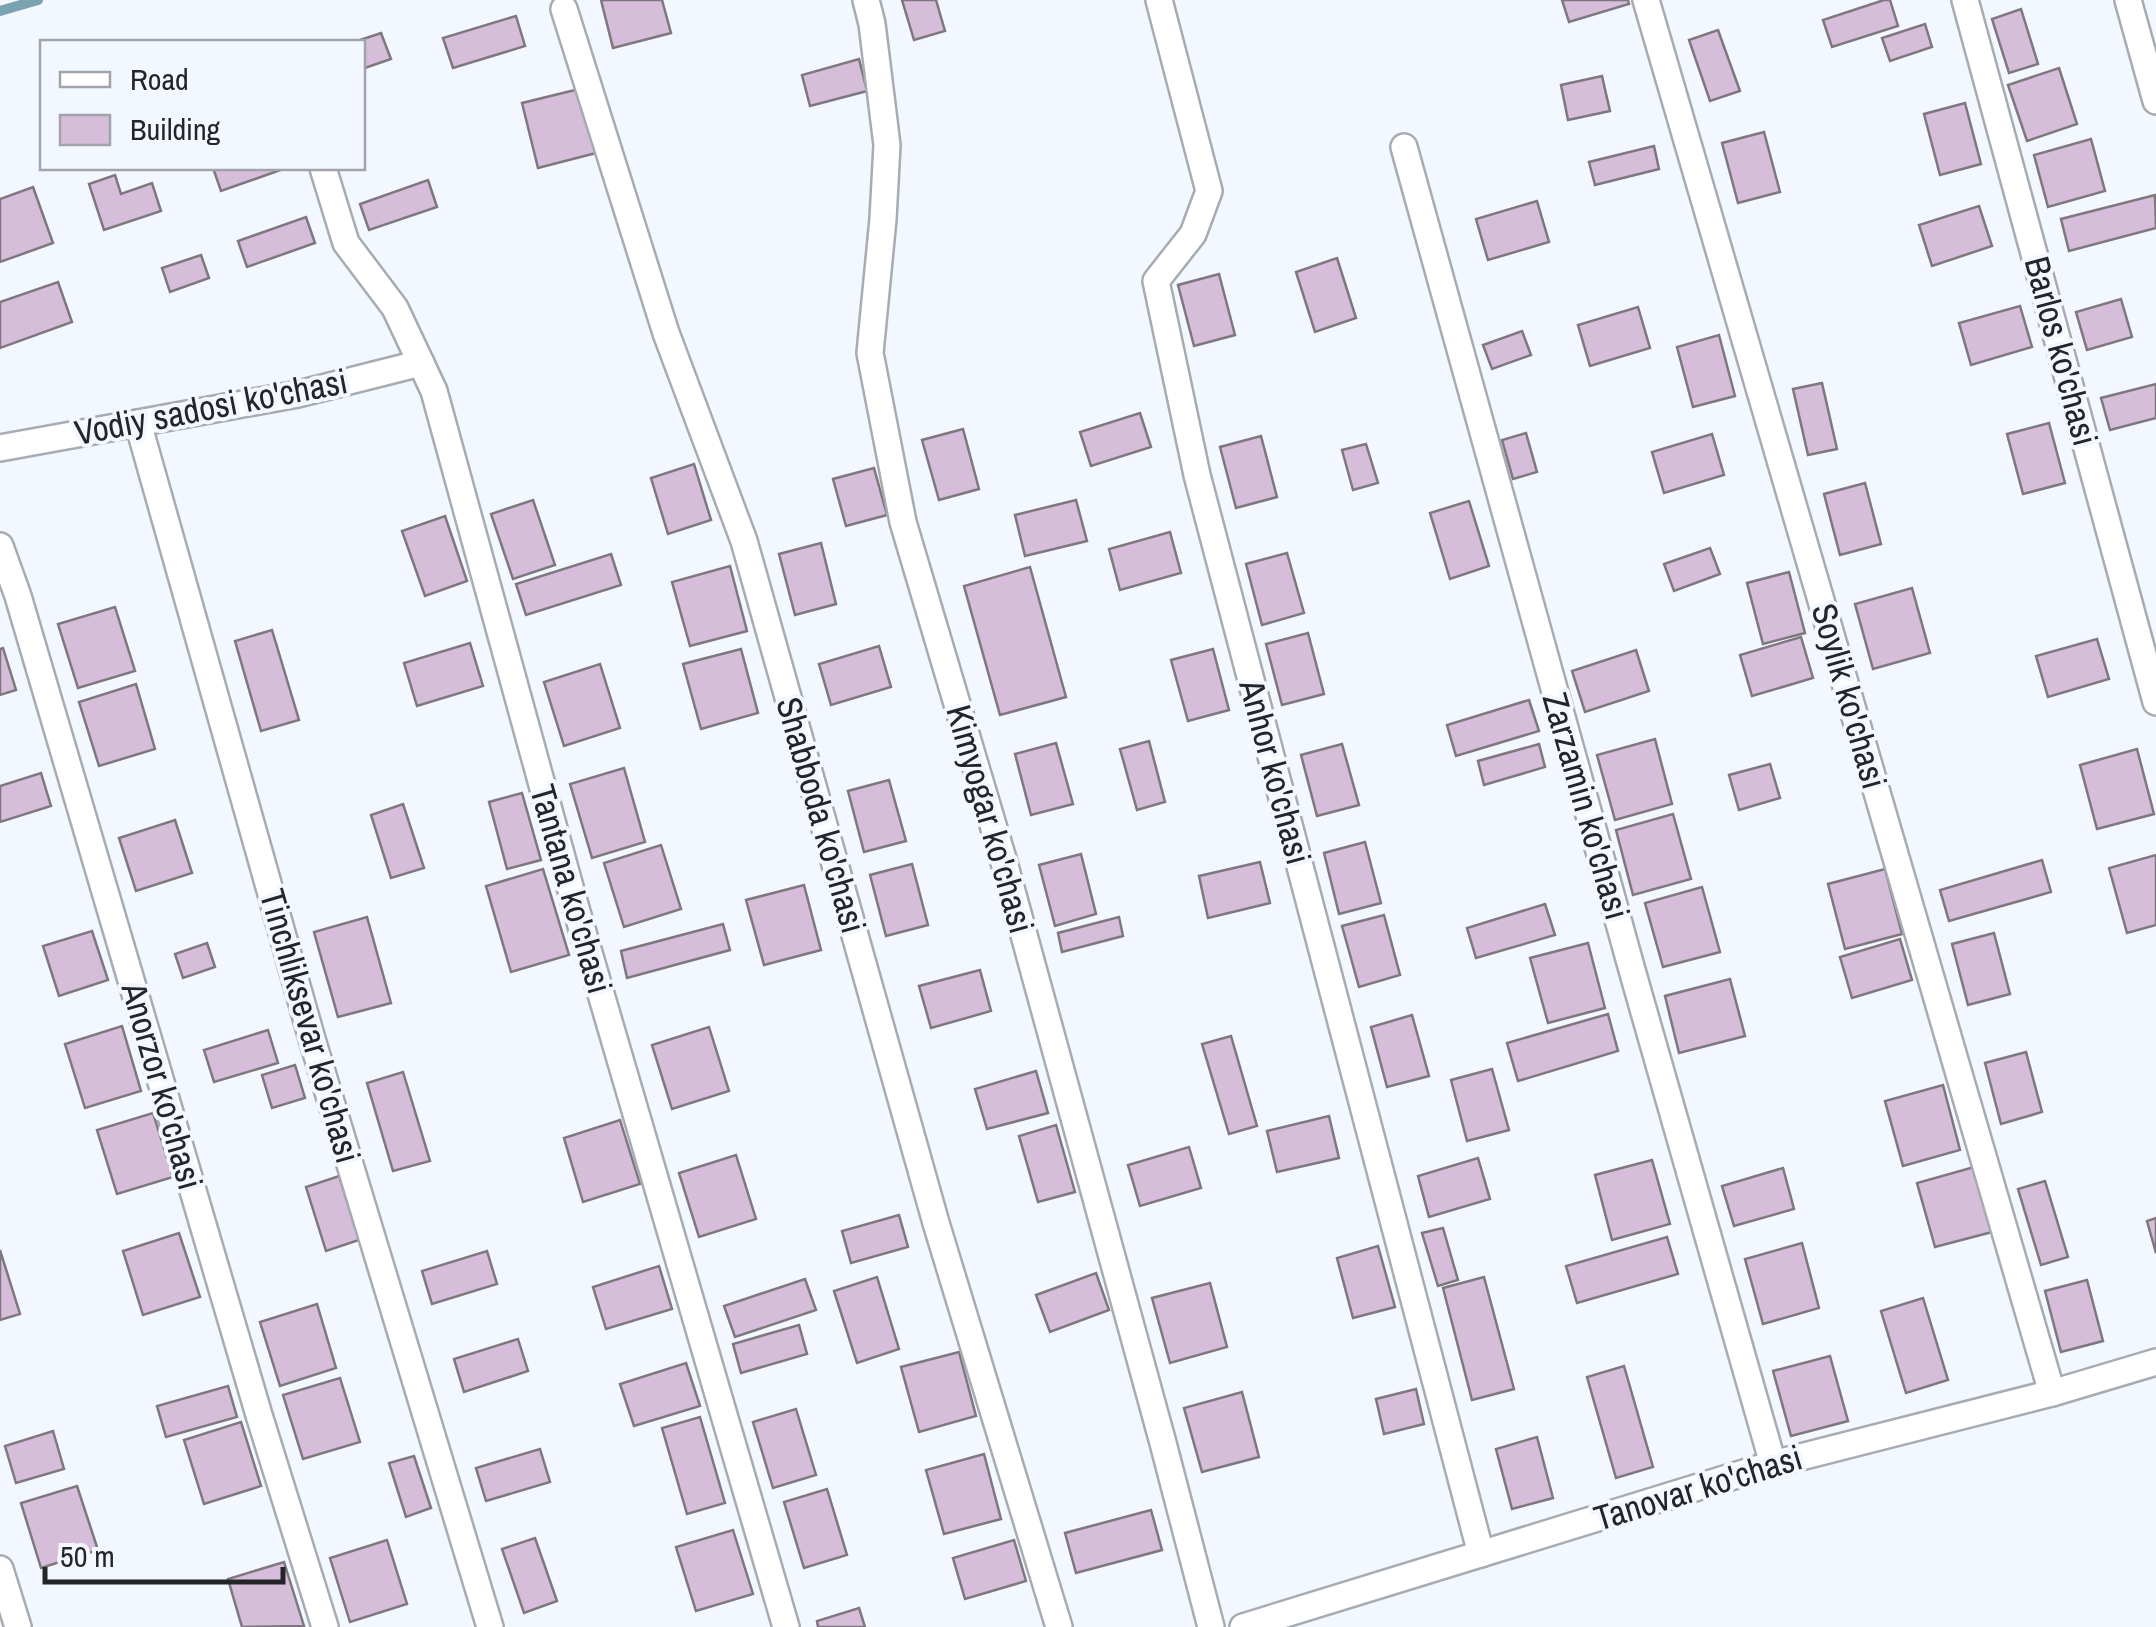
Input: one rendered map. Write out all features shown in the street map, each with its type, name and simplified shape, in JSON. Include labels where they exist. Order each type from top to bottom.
[{"type":"street","name":"Kimyogar ko'chasi","points":[[866,0],[887,145],[870,353],[903,522],[1009,881],[1211,1627]]},
{"type":"street","name":"Anhor ko'chasi","points":[[1159,0],[1209,190],[1194,234],[1156,281],[1197,476],[1481,1554]]},
{"type":"street","name":"Soylik ko'chasi","points":[[1646,0],[2052,1392]]},
{"type":"street","name":"Barlos ko'chasi","points":[[1965,0],[2156,702]]},
{"type":"street","points":[[2128,0],[2156,102]]},
{"type":"street","name":"Shabboda ko'chasi","points":[[564,9],[666,333],[744,541],[936,1223],[1059,1627]]},
{"type":"street","name":"Zarzamin ko'chasi","points":[[1404,147],[1626,951],[1773,1464]]},
{"type":"street","name":"Tantana ko'chasi","points":[[323,170],[346,243],[394,308],[434,391],[575,905],[786,1627]]},
{"type":"street","name":"Vodiy sadosi ko'chasi","points":[[0,448],[298,394],[420,363]]},
{"type":"street","name":"Tinchliksevar ko'chasi","points":[[138,423],[312,1039],[490,1627]]},
{"type":"street","name":"Anorzor ko'chasi","points":[[0,546],[325,1627]]},
{"type":"street","name":"Tanovar ko'chasi","points":[[1243,1627],[1773,1464],[2156,1362]]},
{"type":"street","points":[[0,1569],[18,1627]]},
{"type":"building","points":[[601,0],[662,0],[671,33],[613,48]]},
{"type":"building","points":[[902,0],[936,0],[945,31],[914,40]]},
{"type":"building","points":[[1562,0],[1628,0],[1629,4],[1569,22]]},
{"type":"building","points":[[1890,0],[1898,26],[1832,47],[1823,20]]},
{"type":"building","points":[[2021,9],[2038,64],[2009,73],[1992,19]]},
{"type":"building","points":[[516,16],[525,46],[453,68],[443,38]]},
{"type":"building","points":[[1925,24],[1932,47],[1890,61],[1882,38]]},
{"type":"building","points":[[1718,30],[1740,91],[1710,101],[1689,40]]},
{"type":"building","points":[[381,33],[391,59],[365,68],[365,40],[360,40]]},
{"type":"building","points":[[859,59],[867,91],[810,106],[802,75]]},
{"type":"building","points":[[2059,68],[2077,124],[2027,141],[2008,85]]},
{"type":"building","points":[[1602,76],[1610,111],[1568,120],[1561,85]]},
{"type":"building","points":[[579,89],[596,153],[538,168],[522,103]]},
{"type":"building","points":[[1965,103],[1981,164],[1940,175],[1924,114]]},
{"type":"building","points":[[1764,132],[1780,192],[1738,203],[1722,143]]},
{"type":"building","points":[[2091,139],[2105,191],[2048,207],[2034,155]]},
{"type":"building","points":[[1654,146],[1659,169],[1595,185],[1589,162]]},
{"type":"building","points":[[214,170],[280,170],[221,191]]},
{"type":"building","points":[[115,175],[121,194],[152,183],[161,211],[104,230],[89,184]]},
{"type":"building","points":[[428,180],[437,207],[369,230],[360,204]]},
{"type":"building","points":[[33,187],[53,243],[0,262],[0,199]]},
{"type":"building","points":[[2155,195],[2156,228],[2069,251],[2061,219]]},
{"type":"building","points":[[1537,201],[1549,242],[1488,260],[1476,219]]},
{"type":"building","points":[[1979,206],[1992,246],[1932,266],[1919,225]]},
{"type":"building","points":[[306,217],[315,243],[247,267],[238,241]]},
{"type":"building","points":[[201,255],[209,278],[170,292],[162,268]]},
{"type":"building","points":[[1337,258],[1356,318],[1315,332],[1296,272]]},
{"type":"building","points":[[1219,274],[1235,335],[1194,346],[1178,285]]},
{"type":"building","points":[[58,282],[72,322],[0,348],[0,302]]},
{"type":"building","points":[[2121,299],[2132,337],[2087,350],[2076,312]]},
{"type":"building","points":[[2020,306],[2032,347],[1971,365],[1959,323]]},
{"type":"building","points":[[1638,307],[1650,348],[1590,366],[1578,325]]},
{"type":"building","points":[[1522,331],[1531,355],[1492,369],[1483,345]]},
{"type":"building","points":[[1719,335],[1735,396],[1693,407],[1677,347]]},
{"type":"building","points":[[1822,383],[1837,449],[1808,455],[1793,389]]},
{"type":"building","points":[[2156,384],[2156,418],[2110,430],[2101,398]]},
{"type":"building","points":[[1140,413],[1151,447],[1091,466],[1080,432]]},
{"type":"building","points":[[2049,423],[2065,483],[2023,494],[2007,434]]},
{"type":"building","points":[[963,429],[979,489],[939,500],[922,440]]},
{"type":"building","points":[[1526,433],[1537,472],[1513,479],[1502,440]]},
{"type":"building","points":[[1712,434],[1724,475],[1664,493],[1652,452]]},
{"type":"building","points":[[1261,436],[1277,497],[1236,508],[1220,447]]},
{"type":"building","points":[[1366,444],[1378,483],[1353,490],[1342,450]]},
{"type":"building","points":[[694,464],[711,520],[668,534],[651,478]]},
{"type":"building","points":[[874,468],[887,515],[846,526],[833,479]]},
{"type":"building","points":[[1865,483],[1881,544],[1840,555],[1824,494]]},
{"type":"building","points":[[533,500],[555,565],[513,579],[491,514]]},
{"type":"building","points":[[1076,500],[1087,541],[1025,556],[1015,515]]},
{"type":"building","points":[[1469,501],[1489,566],[1450,579],[1430,513]]},
{"type":"building","points":[[445,516],[467,581],[425,596],[402,531]]},
{"type":"building","points":[[1170,532],[1181,573],[1120,590],[1109,549]]},
{"type":"building","points":[[821,543],[836,604],[795,615],[779,554]]},
{"type":"building","points":[[1710,548],[1720,574],[1674,591],[1664,564]]},
{"type":"building","points":[[1287,553],[1304,613],[1262,625],[1246,564]]},
{"type":"building","points":[[611,554],[621,585],[526,615],[516,584]]},
{"type":"building","points":[[730,566],[747,631],[690,646],[672,582]]},
{"type":"building","points":[[1030,567],[1066,697],[1000,715],[964,586]]},
{"type":"building","points":[[1789,572],[1805,633],[1763,644],[1747,583]]},
{"type":"building","points":[[1912,588],[1930,653],[1873,669],[1855,604]]},
{"type":"building","points":[[115,607],[135,671],[78,688],[58,624]]},
{"type":"building","points":[[272,630],[299,720],[261,731],[235,641]]},
{"type":"building","points":[[1308,633],[1324,694],[1282,705],[1266,644]]},
{"type":"building","points":[[1801,637],[1813,678],[1752,696],[1740,655]]},
{"type":"building","points":[[2097,639],[2109,679],[2048,697],[2036,656]]},
{"type":"building","points":[[470,643],[483,686],[417,706],[404,663]]},
{"type":"building","points":[[879,646],[891,687],[831,705],[819,664]]},
{"type":"building","points":[[3,648],[16,690],[0,695],[0,649]]},
{"type":"building","points":[[741,649],[758,713],[701,729],[683,664]]},
{"type":"building","points":[[1213,649],[1229,710],[1188,721],[1171,660]]},
{"type":"building","points":[[1636,650],[1649,691],[1585,712],[1572,671]]},
{"type":"building","points":[[600,664],[620,728],[564,746],[544,682]]},
{"type":"building","points":[[136,684],[155,749],[99,766],[79,702]]},
{"type":"building","points":[[1529,700],[1539,731],[1456,756],[1447,725]]},
{"type":"building","points":[[1655,739],[1672,804],[1615,820],[1597,755]]},
{"type":"building","points":[[1149,741],[1165,802],[1137,810],[1120,749]]},
{"type":"building","points":[[1056,743],[1073,804],[1031,815],[1015,754]]},
{"type":"building","points":[[1342,744],[1359,805],[1317,816],[1301,755]]},
{"type":"building","points":[[1539,744],[1545,767],[1484,785],[1478,761]]},
{"type":"building","points":[[2137,749],[2154,814],[2097,829],[2080,765]]},
{"type":"building","points":[[1770,764],[1780,798],[1739,810],[1729,775]]},
{"type":"building","points":[[624,768],[645,842],[592,858],[570,784]]},
{"type":"building","points":[[41,773],[51,806],[0,822],[0,786]]},
{"type":"building","points":[[889,780],[906,841],[864,852],[848,791]]},
{"type":"building","points":[[522,793],[541,860],[507,869],[489,802]]},
{"type":"building","points":[[403,804],[424,868],[391,878],[371,815]]},
{"type":"building","points":[[1673,814],[1691,879],[1633,895],[1616,830]]},
{"type":"building","points":[[175,820],[192,873],[136,891],[119,838]]},
{"type":"building","points":[[1365,842],[1381,903],[1339,914],[1324,853]]},
{"type":"building","points":[[661,845],[681,909],[624,927],[604,863]]},
{"type":"building","points":[[1081,854],[1096,914],[1055,926],[1039,865]]},
{"type":"building","points":[[2156,855],[2156,925],[2127,933],[2109,868]]},
{"type":"building","points":[[2042,860],[2051,892],[1949,921],[1940,890]]},
{"type":"building","points":[[1260,862],[1270,903],[1208,918],[1199,876]]},
{"type":"building","points":[[912,864],[928,925],[886,936],[870,875]]},
{"type":"building","points":[[543,869],[569,955],[511,972],[486,886]]},
{"type":"building","points":[[1885,869],[1902,934],[1845,949],[1828,884]]},
{"type":"building","points":[[804,885],[821,950],[764,965],[746,900]]},
{"type":"building","points":[[1702,887],[1720,952],[1663,967],[1645,903]]},
{"type":"building","points":[[1545,904],[1555,935],[1476,958],[1467,928]]},
{"type":"building","points":[[1384,915],[1400,975],[1359,987],[1342,926]]},
{"type":"building","points":[[367,917],[391,1003],[338,1017],[314,932]]},
{"type":"building","points":[[1119,917],[1123,936],[1062,952],[1058,933]]},
{"type":"building","points":[[723,924],[730,950],[627,978],[621,951]]},
{"type":"building","points":[[92,931],[108,980],[59,996],[43,946]]},
{"type":"building","points":[[1994,933],[2010,994],[1968,1005],[1952,944]]},
{"type":"building","points":[[1900,939],[1912,980],[1852,998],[1840,957]]},
{"type":"building","points":[[207,943],[215,967],[183,978],[175,954]]},
{"type":"building","points":[[1588,943],[1605,1008],[1548,1023],[1530,958]]},
{"type":"building","points":[[980,970],[991,1011],[931,1028],[919,986]]},
{"type":"building","points":[[1730,979],[1745,1036],[1679,1053],[1665,996]]},
{"type":"building","points":[[1608,1014],[1618,1051],[1518,1081],[1507,1043]]},
{"type":"building","points":[[1412,1015],[1429,1076],[1387,1087],[1371,1027]]},
{"type":"building","points":[[122,1026],[141,1091],[85,1108],[65,1044]]},
{"type":"building","points":[[709,1027],[729,1091],[672,1109],[652,1045]]},
{"type":"building","points":[[268,1030],[278,1063],[214,1082],[204,1050]]},
{"type":"building","points":[[1231,1036],[1257,1126],[1229,1134],[1202,1044]]},
{"type":"building","points":[[2026,1052],[2042,1112],[2001,1124],[1985,1063]]},
{"type":"building","points":[[295,1065],[305,1098],[272,1108],[262,1075]]},
{"type":"building","points":[[1492,1069],[1509,1130],[1467,1141],[1451,1080]]},
{"type":"building","points":[[1036,1071],[1048,1113],[987,1129],[975,1089]]},
{"type":"building","points":[[403,1072],[430,1161],[393,1171],[367,1083]]},
{"type":"building","points":[[1943,1085],[1960,1150],[1903,1166],[1885,1101]]},
{"type":"building","points":[[153,1113],[173,1177],[117,1194],[97,1130]]},
{"type":"building","points":[[1329,1116],[1339,1158],[1277,1172],[1267,1131]]},
{"type":"building","points":[[620,1120],[640,1184],[583,1202],[564,1138]]},
{"type":"building","points":[[1056,1125],[1075,1192],[1038,1202],[1019,1136]]},
{"type":"building","points":[[1189,1147],[1201,1188],[1140,1206],[1128,1165]]},
{"type":"building","points":[[736,1155],[756,1219],[699,1237],[679,1173]]},
{"type":"building","points":[[1478,1158],[1490,1199],[1429,1217],[1418,1176]]},
{"type":"building","points":[[1652,1160],[1670,1224],[1612,1240],[1595,1175]]},
{"type":"building","points":[[1974,1167],[1992,1232],[1935,1247],[1917,1183]]},
{"type":"building","points":[[1783,1168],[1794,1209],[1734,1226],[1722,1186]]},
{"type":"building","points":[[339,1176],[359,1240],[326,1251],[306,1187]]},
{"type":"building","points":[[2045,1181],[2068,1257],[2041,1265],[2018,1189]]},
{"type":"building","points":[[899,1215],[908,1247],[851,1263],[842,1231]]},
{"type":"building","points":[[2156,1218],[2156,1253],[2147,1221]]},
{"type":"building","points":[[1443,1228],[1458,1280],[1438,1286],[1422,1233]]},
{"type":"building","points":[[179,1233],[200,1297],[143,1315],[123,1251]]},
{"type":"building","points":[[1667,1237],[1678,1274],[1577,1303],[1566,1266]]},
{"type":"building","points":[[1802,1243],[1819,1308],[1763,1324],[1745,1259]]},
{"type":"building","points":[[1378,1246],[1395,1307],[1353,1318],[1337,1258]]},
{"type":"building","points":[[0,1250],[20,1314],[0,1320]]},
{"type":"building","points":[[487,1251],[497,1284],[432,1304],[422,1271]]},
{"type":"building","points":[[659,1266],[672,1309],[606,1329],[593,1287]]},
{"type":"building","points":[[1096,1273],[1109,1310],[1050,1332],[1036,1295]]},
{"type":"building","points":[[877,1277],[899,1349],[857,1363],[834,1291]]},
{"type":"building","points":[[1484,1277],[1514,1389],[1472,1400],[1443,1288]]},
{"type":"building","points":[[805,1279],[816,1310],[735,1337],[724,1306]]},
{"type":"building","points":[[2087,1280],[2103,1341],[2061,1352],[2045,1291]]},
{"type":"building","points":[[1210,1283],[1227,1347],[1170,1363],[1152,1298]]},
{"type":"building","points":[[1923,1298],[1948,1380],[1906,1393],[1881,1311]]},
{"type":"building","points":[[317,1304],[336,1368],[280,1386],[260,1322]]},
{"type":"building","points":[[799,1325],[807,1354],[741,1373],[733,1344]]},
{"type":"building","points":[[518,1339],[528,1371],[464,1392],[454,1359]]},
{"type":"building","points":[[959,1352],[976,1416],[919,1432],[901,1367]]},
{"type":"building","points":[[1830,1356],[1848,1421],[1791,1436],[1773,1371]]},
{"type":"building","points":[[686,1363],[700,1406],[634,1426],[620,1384]]},
{"type":"building","points":[[1624,1366],[1653,1467],[1616,1478],[1587,1377]]},
{"type":"building","points":[[340,1378],[360,1442],[303,1459],[283,1395]]},
{"type":"building","points":[[228,1386],[237,1417],[166,1437],[157,1406]]},
{"type":"building","points":[[1416,1389],[1424,1424],[1384,1434],[1376,1399]]},
{"type":"building","points":[[1242,1392],[1259,1457],[1202,1472],[1184,1408]]},
{"type":"building","points":[[796,1409],[816,1475],[773,1488],[753,1422]]},
{"type":"building","points":[[700,1417],[725,1503],[687,1514],[662,1428]]},
{"type":"building","points":[[241,1422],[261,1486],[204,1504],[184,1440]]},
{"type":"building","points":[[53,1431],[64,1469],[16,1483],[5,1446]]},
{"type":"building","points":[[1537,1437],[1553,1498],[1512,1509],[1496,1449]]},
{"type":"building","points":[[540,1449],[550,1482],[486,1501],[476,1468]]},
{"type":"building","points":[[984,1454],[1001,1519],[944,1534],[926,1470]]},
{"type":"building","points":[[414,1456],[431,1508],[406,1517],[389,1463]]},
{"type":"building","points":[[77,1486],[98,1550],[41,1568],[21,1503]]},
{"type":"building","points":[[827,1489],[847,1555],[804,1568],[784,1502]]},
{"type":"building","points":[[1151,1510],[1162,1550],[1076,1573],[1065,1533]]},
{"type":"building","points":[[733,1530],[753,1594],[696,1611],[676,1547]]},
{"type":"building","points":[[535,1538],[557,1601],[524,1613],[502,1549]]},
{"type":"building","points":[[387,1540],[407,1604],[350,1622],[330,1558]]},
{"type":"building","points":[[1014,1540],[1026,1581],[965,1599],[953,1558]]},
{"type":"building","points":[[284,1562],[304,1626],[242,1627],[228,1579]]},
{"type":"building","points":[[859,1608],[865,1627],[818,1627],[817,1621]]},
{"type":"waterway","points":[[0,11],[38,0]]}]
